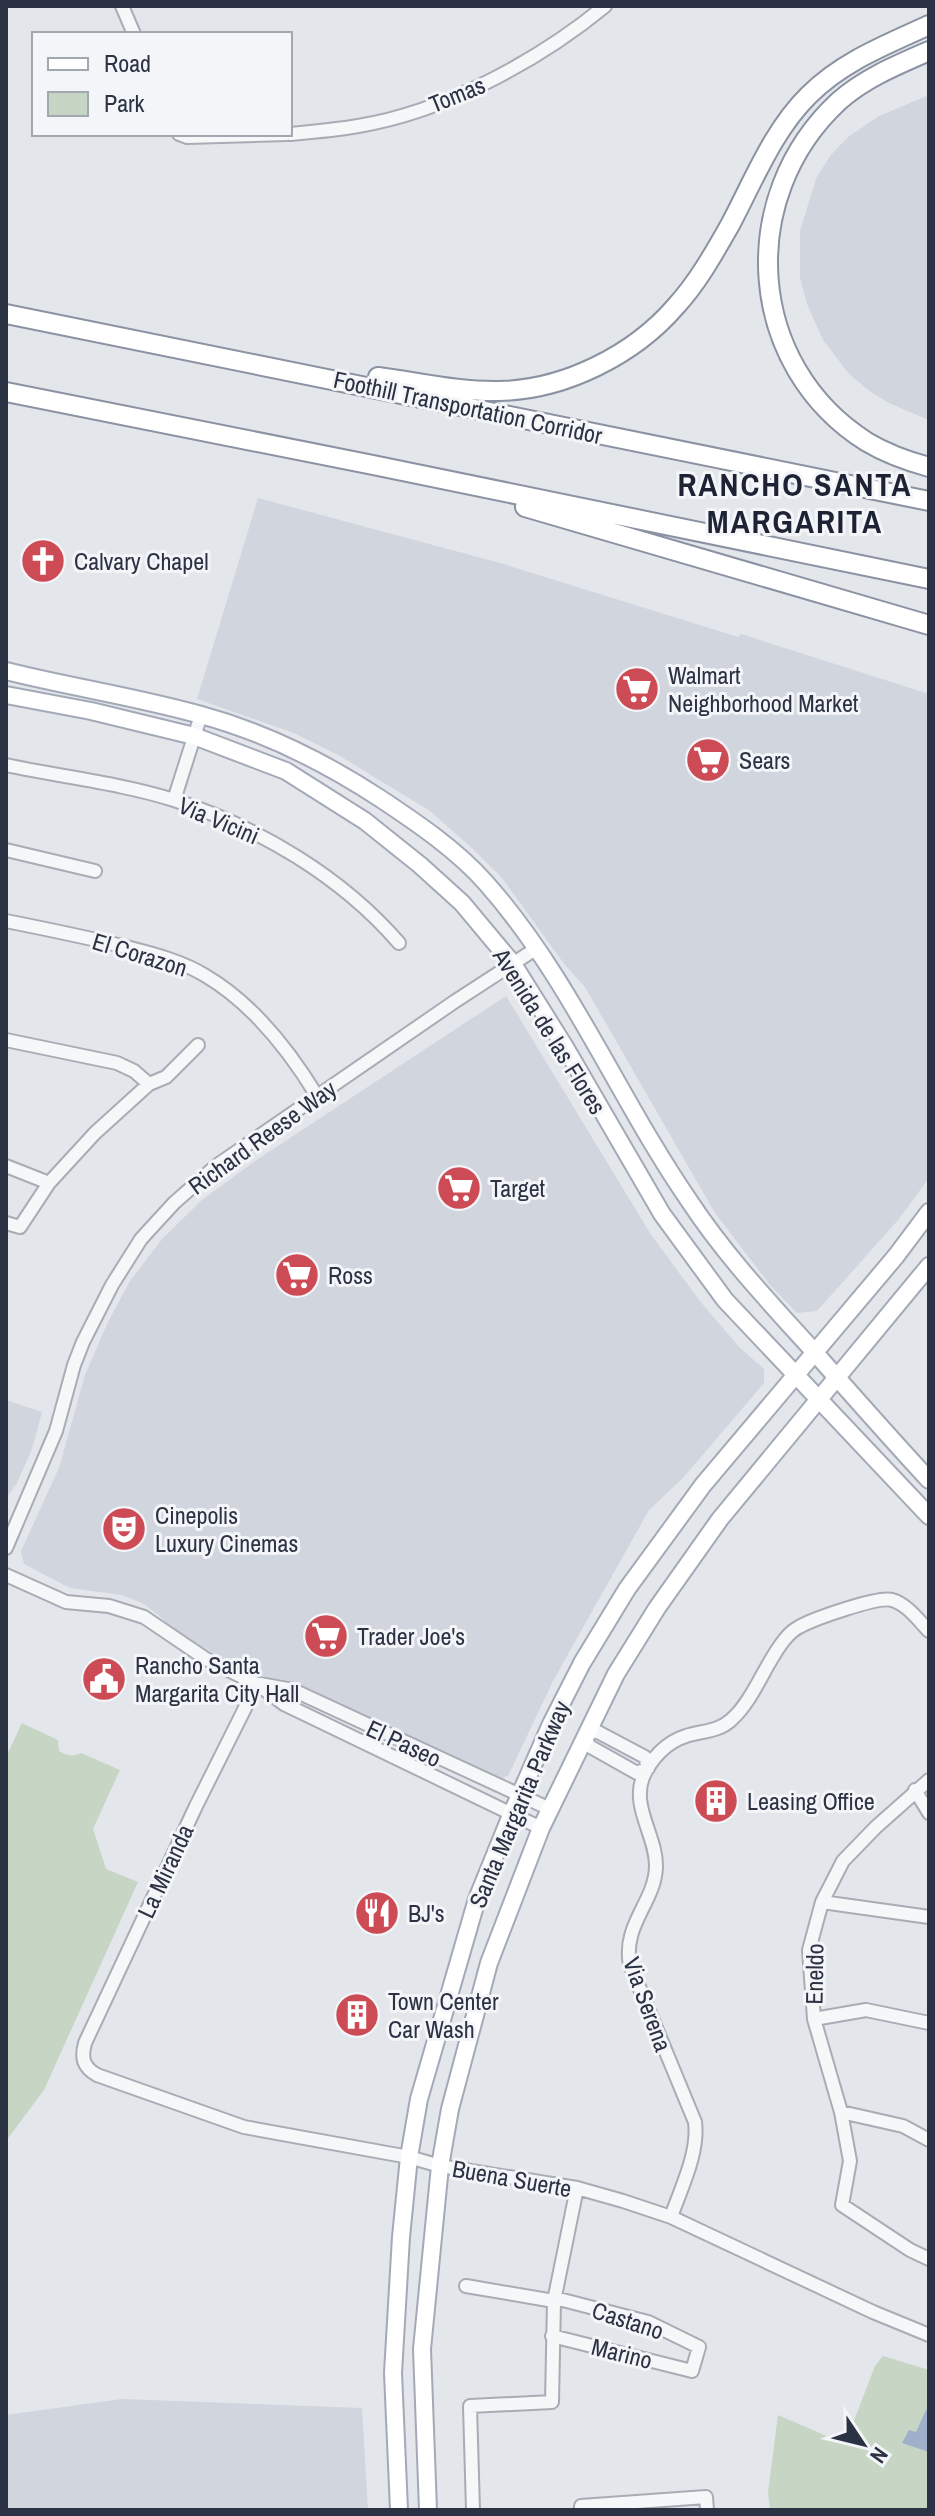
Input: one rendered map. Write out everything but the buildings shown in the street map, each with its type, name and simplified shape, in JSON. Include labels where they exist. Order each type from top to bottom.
[{"type":"highway","points":[[317,375],[348,372],[468,390],[515,391],[561,380],[614,356],[656,326],[688,292],[706,266],[773,144],[806,98],[848,62],[929,25]]},
{"type":"highway","points":[[929,51],[860,85],[821,120],[799,152],[780,189],[766,251],[772,304],[779,331],[813,393],[838,419],[867,442],[900,459],[929,467]]},
{"type":"highway","name":"Foothill Transportation Corridor","points":[[6,314],[929,501]]},
{"type":"highway","points":[[6,392],[929,579]]},
{"type":"highway","points":[[373,465],[388,474],[511,503],[929,625]]},
{"type":"main road","name":"Avenida de las Flores","points":[[6,671],[201,715],[246,730],[299,753],[380,798],[439,841],[484,881],[537,948],[692,1206],[752,1283],[929,1480]]},
{"type":"main road","name":"Avenida de las Flores","points":[[6,695],[91,711],[194,736],[286,771],[365,821],[420,865],[462,903],[513,964],[662,1214],[725,1300],[929,1516]]},
{"type":"main road","name":"Santa Margarita Parkway","points":[[399,2510],[393,2373],[409,2157],[419,2099],[468,1928],[512,1813],[582,1663],[627,1589],[703,1485],[796,1377],[929,1212]]},
{"type":"main road","name":"Santa Margarita Parkway","points":[[428,2510],[422,2349],[440,2166],[450,2109],[489,1963],[541,1828],[616,1674],[657,1608],[720,1519],[929,1266]]},
{"type":"street","points":[[122,6],[133,32]]},
{"type":"street","name":"Tomas","points":[[292,134],[358,126],[455,95],[498,77],[548,49],[605,6]]},
{"type":"street","name":"Tomas","points":[[184,136],[221,136]]},
{"type":"street","points":[[174,800],[201,715]]},
{"type":"street","name":"Via Vicini","points":[[6,765],[174,800],[236,825],[293,855],[356,902],[399,943]]},
{"type":"street","points":[[6,850],[95,871]]},
{"type":"street","name":"El Corazon","points":[[6,921],[77,934],[165,957],[205,975],[237,998],[261,1022],[294,1058],[317,1096]]},
{"type":"street","name":"Richard Reese Way","points":[[6,1548],[42,1469],[83,1342],[112,1285],[141,1239],[174,1203],[216,1166],[537,948]]},
{"type":"street","points":[[6,1040],[117,1063],[134,1071],[149,1084]]},
{"type":"street","points":[[6,1223],[20,1227],[49,1183],[95,1133],[149,1084],[166,1077],[198,1045]]},
{"type":"street","points":[[6,1166],[49,1183]]},
{"type":"street","name":"El Paseo","points":[[6,1575],[66,1602],[109,1606],[144,1617],[206,1659],[257,1684],[284,1704],[541,1828]]},
{"type":"street","points":[[585,1735],[589,1746],[637,1773],[648,1768],[656,1755],[675,1741],[717,1728],[731,1720],[782,1642],[801,1625],[872,1601],[890,1599],[903,1606],[929,1631]]},
{"type":"street","name":"El Paseo","points":[[257,1684],[293,1690],[550,1809]]},
{"type":"street","name":"La Miranda","points":[[83,2062],[85,2043],[114,1979],[257,1684]]},
{"type":"street","name":"Via Serena","points":[[648,1768],[640,1793],[642,1813],[654,1853],[655,1871],[632,1930],[628,1954],[695,2122],[694,2149],[671,2217]]},
{"type":"street","name":"Eneldo","points":[[929,1780],[843,1861],[822,1902],[809,1950],[814,2019],[841,2112],[850,2161],[842,2205],[929,2259]]},
{"type":"street","points":[[915,1790],[929,1813]]},
{"type":"street","points":[[822,1902],[929,1917]]},
{"type":"street","points":[[814,2019],[866,2010],[929,2023]]},
{"type":"street","name":"Buena Suerte","points":[[83,2062],[87,2069],[97,2075],[244,2127],[409,2157],[440,2166],[577,2188],[671,2217],[929,2335]]},
{"type":"street","points":[[841,2112],[903,2126],[929,2140]]},
{"type":"street","points":[[473,2510],[470,2406],[552,2402],[555,2300],[577,2188]]},
{"type":"street","name":"Castano","points":[[466,2286],[555,2300],[648,2322],[699,2347],[692,2371]]},
{"type":"street","name":"Marino","points":[[552,2336],[692,2371]]},
{"type":"street","points":[[581,2508],[707,2503]]},
{"type":"shaded area","points":[[929,95],[929,420],[872,393],[849,374],[823,340],[807,304],[800,278],[800,231],[816,179],[830,156],[848,137],[879,116]]},
{"type":"shaded area","points":[[258,498],[500,563],[738,637],[741,634],[929,694],[929,1178],[898,1220],[817,1311],[797,1313],[770,1285],[715,1213],[585,987],[565,965],[502,878],[473,849],[430,811],[340,756],[294,733],[197,699]]},
{"type":"shaded area","points":[[506,996],[650,1233],[699,1300],[739,1347],[764,1369],[764,1383],[683,1478],[649,1510],[553,1681],[508,1776],[492,1781],[179,1637],[144,1604],[122,1595],[70,1588],[24,1564],[21,1551],[59,1468],[85,1375],[108,1322],[130,1281],[162,1239],[202,1200],[255,1161]]},
{"type":"shaded area","points":[[6,1400],[42,1412],[32,1449],[17,1483],[6,1498]]},
{"type":"shaded area","points":[[122,2399],[362,2408],[368,2510],[6,2510],[6,2415]]},
{"type":"green space","points":[[22,1723],[58,1740],[62,1753],[81,1753],[120,1770],[93,1829],[106,1869],[138,1882],[44,2090],[6,2141],[6,1757]]},
{"type":"green space","points":[[883,2356],[929,2370],[929,2510],[770,2510],[768,2492],[778,2415],[845,2444],[875,2366]]},
{"type":"water","points":[[926,2410],[929,2411],[929,2452],[902,2443],[909,2430],[916,2432]]},
{"type":"place","name":"Calvary Chapel","points":[[43,561]]},
{"type":"place","name":"Walmart Neighborhood Market","points":[[637,689]]},
{"type":"place","name":"Sears","points":[[708,760]]},
{"type":"place","name":"Target","points":[[459,1188]]},
{"type":"place","name":"Ross","points":[[297,1275]]},
{"type":"place","name":"Cinepolis Luxury Cinemas","points":[[124,1529]]},
{"type":"place","name":"Trader Joe's","points":[[326,1636]]},
{"type":"place","name":"Rancho Santa Margarita City Hall","points":[[104,1679]]},
{"type":"place","name":"Leasing Office","points":[[716,1801]]},
{"type":"place","name":"BJ's","points":[[377,1913]]},
{"type":"place","name":"Town Center Car Wash","points":[[357,2015]]},
{"type":"district","name":"RANCHO SANTA MARGARITA","points":[[795,502]]}]
